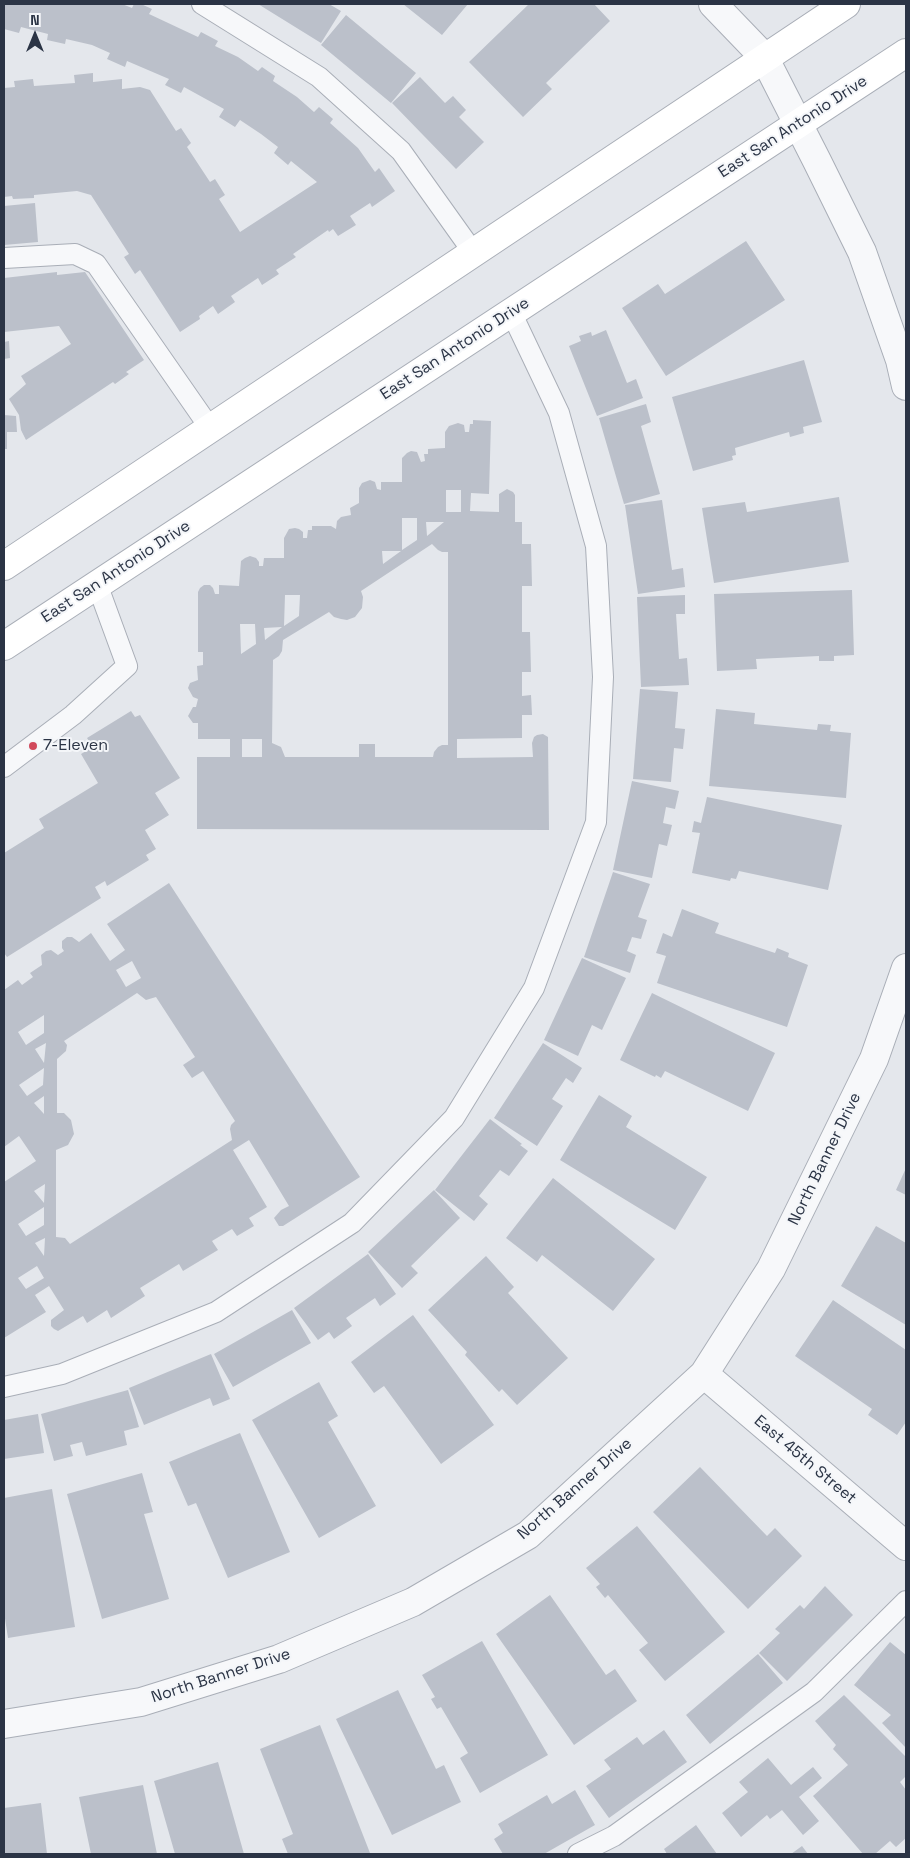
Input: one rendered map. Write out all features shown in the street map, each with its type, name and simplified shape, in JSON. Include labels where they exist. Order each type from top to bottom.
[{"type":"main road","points":[[4,566],[846,4]]},
{"type":"main road","name":"East San Antonio Drive","points":[[4,646],[906,53]]},
{"type":"street","points":[[713,4],[764,57],[798,124],[862,252],[900,360],[906,386]]},
{"type":"street","name":"North Banner Drive","points":[[4,1724],[141,1702],[279,1659],[413,1602],[528,1535],[704,1374],[771,1269],[874,1059],[906,968]]},
{"type":"street","name":"East 45th Street","points":[[704,1374],[906,1546]]},
{"type":"lane","points":[[202,4],[320,77],[381,133],[401,152],[472,252]]},
{"type":"lane","points":[[4,258],[74,254],[96,264],[210,428]]},
{"type":"lane","points":[[4,1387],[62,1374],[216,1312],[352,1223],[454,1118],[534,988],[596,822],[603,676],[596,546],[559,413],[511,312]]},
{"type":"lane","points":[[4,767],[73,714],[127,666],[97,584]]},
{"type":"lane","points":[[578,1854],[614,1836],[814,1692],[906,1601]]},
{"type":"building","points":[[4,4],[122,4],[132,8],[134,4],[141,4],[152,9],[149,14],[198,37],[201,32],[218,41],[215,46],[238,57],[258,71],[262,67],[275,76],[273,81],[297,97],[314,112],[319,107],[333,119],[330,123],[358,148],[375,172],[379,168],[395,191],[372,207],[370,203],[350,216],[356,225],[338,236],[333,229],[329,232],[328,230],[293,254],[296,257],[276,270],[279,274],[262,285],[258,278],[231,296],[235,302],[218,314],[213,306],[199,316],[200,319],[180,332],[140,270],[135,274],[124,257],[129,254],[91,195],[77,191],[34,195],[34,198],[13,199],[12,196],[4,197],[4,88],[15,87],[14,81],[33,79],[34,86],[75,83],[74,75],[93,73],[93,82],[122,79],[122,89],[140,87],[150,90],[176,131],[181,128],[191,143],[187,147],[210,182],[215,179],[225,195],[219,199],[240,232],[317,182],[291,161],[288,165],[274,153],[278,147],[261,134],[240,120],[235,127],[219,117],[224,109],[184,87],[181,93],[165,85],[169,79],[127,61],[125,67],[107,59],[110,53],[92,45],[66,39],[65,44],[47,40],[48,34],[21,27],[19,33],[4,29]]},
{"type":"building","points":[[258,4],[329,4],[341,11],[321,43]]},
{"type":"building","points":[[403,4],[468,4],[442,35]]},
{"type":"building","points":[[529,4],[594,4],[610,21],[546,83],[552,89],[523,117],[469,62]]},
{"type":"building","points":[[346,15],[416,73],[391,103],[321,45]]},
{"type":"building","points":[[420,77],[445,103],[453,96],[466,110],[459,117],[484,142],[456,169],[392,103]]},
{"type":"building","points":[[35,203],[38,242],[4,245],[4,206]]},
{"type":"building","points":[[746,241],[785,300],[666,376],[622,308],[658,284],[665,294]]},
{"type":"building","points":[[57,272],[57,275],[85,272],[144,360],[126,372],[129,374],[115,384],[113,382],[26,440],[21,430],[19,415],[9,399],[26,384],[21,376],[71,344],[59,326],[4,332],[4,278]]},
{"type":"building","points":[[606,330],[627,383],[636,379],[643,398],[597,416],[569,346],[581,341],[579,336],[591,332],[592,336]]},
{"type":"building","points":[[9,341],[10,358],[4,359],[4,342]]},
{"type":"building","points":[[804,360],[822,422],[803,427],[804,433],[790,437],[789,432],[735,448],[736,455],[732,456],[733,460],[693,471],[672,397]]},
{"type":"building","points":[[646,404],[651,422],[641,426],[660,494],[624,504],[599,418]]},
{"type":"building","points":[[4,415],[16,416],[17,432],[7,432],[7,449],[4,449]]},
{"type":"building","points":[[473,420],[491,421],[489,494],[471,493],[470,511],[499,512],[499,494],[507,489],[513,492],[515,495],[515,522],[522,522],[522,544],[531,544],[532,586],[522,586],[522,632],[530,632],[531,672],[522,672],[522,696],[531,695],[532,715],[522,715],[522,738],[457,739],[457,758],[533,757],[532,743],[534,737],[543,734],[548,737],[549,830],[197,829],[197,757],[230,757],[230,739],[198,739],[198,723],[193,723],[188,716],[193,707],[196,707],[198,699],[193,697],[188,688],[190,683],[198,680],[197,666],[203,665],[203,652],[198,652],[198,592],[200,588],[204,585],[210,585],[215,594],[219,594],[219,585],[239,586],[241,561],[250,556],[256,558],[259,566],[263,566],[264,558],[284,558],[284,538],[289,529],[299,529],[303,532],[303,538],[307,538],[308,530],[312,530],[312,526],[331,526],[336,529],[337,521],[341,517],[351,515],[350,508],[359,503],[359,488],[362,483],[370,480],[375,482],[377,489],[381,490],[381,482],[402,482],[402,458],[407,453],[411,451],[417,452],[421,462],[425,461],[424,454],[428,454],[428,449],[445,448],[445,432],[449,426],[458,423],[464,425],[465,432],[469,432],[470,424],[473,424]],"holes":[[[446,490],[461,490],[461,512],[446,512]],[[402,518],[417,518],[417,540],[402,550]],[[426,522],[444,522],[427,536]],[[432,544],[438,550],[448,552],[448,745],[438,747],[433,757],[375,757],[375,744],[359,744],[359,757],[285,757],[281,747],[272,743],[273,660],[282,651],[283,640],[329,612],[334,617],[347,620],[355,617],[362,608],[363,597],[361,591]],[[382,551],[401,551],[383,564]],[[285,595],[300,595],[299,616],[284,626]],[[240,624],[255,624],[256,644],[241,654]],[[282,627],[265,640],[264,628]],[[242,739],[262,739],[262,757],[242,757]]]},
{"type":"building","points":[[839,497],[849,562],[714,583],[702,508],[745,502],[747,512]]},
{"type":"building","points":[[662,500],[672,570],[683,568],[685,587],[638,594],[625,505]]},
{"type":"building","points":[[852,590],[854,655],[834,656],[834,661],[819,661],[819,656],[756,659],[757,669],[717,671],[714,594]]},
{"type":"building","points":[[685,595],[685,614],[676,614],[679,659],[687,658],[689,685],[641,687],[637,597]]},
{"type":"building","points":[[640,689],[678,692],[675,728],[685,729],[683,749],[674,748],[671,782],[633,779]]},
{"type":"building","points":[[716,709],[755,713],[754,724],[817,730],[818,724],[831,725],[830,731],[851,733],[846,798],[709,786]]},
{"type":"building","points":[[131,711],[135,717],[140,715],[180,778],[155,793],[169,815],[145,830],[156,849],[146,855],[149,860],[107,886],[105,881],[95,887],[101,898],[7,957],[4,953],[4,853],[44,828],[39,819],[98,783],[81,754],[93,747],[87,738]]},
{"type":"building","points":[[632,781],[679,791],[675,809],[666,807],[663,823],[672,825],[667,846],[659,844],[652,878],[613,870]]},
{"type":"building","points":[[707,797],[842,825],[828,890],[739,871],[736,879],[731,878],[730,881],[692,873],[700,833],[692,832],[694,821],[701,823]]},
{"type":"building","points":[[613,872],[650,884],[638,917],[647,920],[641,939],[632,937],[627,951],[636,955],[630,973],[584,957]]},
{"type":"building","points":[[169,883],[360,1177],[283,1226],[279,1226],[274,1218],[281,1210],[289,1206],[249,1140],[233,1150],[267,1207],[249,1218],[254,1226],[237,1236],[232,1229],[212,1241],[218,1250],[183,1271],[179,1264],[140,1288],[145,1296],[111,1318],[107,1310],[87,1323],[83,1316],[58,1331],[54,1329],[51,1326],[51,1320],[64,1310],[49,1286],[35,1295],[46,1312],[4,1338],[4,1182],[36,1161],[19,1136],[4,1147],[4,990],[18,980],[22,985],[33,977],[30,973],[42,965],[41,955],[46,951],[51,950],[58,955],[64,951],[62,941],[67,937],[72,937],[79,942],[91,933],[110,961],[125,950],[107,924]],"holes":[[[132,961],[141,978],[126,987],[116,970]],[[137,993],[146,1000],[156,997],[195,1057],[183,1065],[192,1078],[203,1071],[235,1121],[230,1129],[232,1140],[70,1244],[65,1238],[56,1237],[56,1150],[68,1145],[74,1134],[71,1120],[64,1113],[57,1113],[57,1059],[66,1051],[67,1045],[64,1041]],[[44,1015],[44,1033],[26,1045],[18,1032]],[[46,1043],[44,1063],[35,1049]],[[44,1068],[43,1085],[27,1096],[19,1085]],[[44,1096],[44,1114],[34,1103]],[[45,1184],[44,1203],[34,1191]],[[44,1207],[44,1225],[26,1236],[18,1224]],[[45,1238],[44,1256],[35,1243]],[[37,1266],[44,1278],[26,1289],[18,1278]]]},
{"type":"building","points":[[682,909],[719,923],[715,933],[775,953],[777,948],[789,953],[788,957],[808,965],[787,1027],[657,983],[666,956],[656,953],[663,933],[672,937]]},
{"type":"building","points":[[582,958],[626,978],[602,1030],[592,1025],[578,1056],[544,1040]]},
{"type":"building","points":[[652,993],[775,1053],[748,1111],[665,1071],[661,1078],[656,1075],[655,1077],[620,1060]]},
{"type":"building","points":[[543,1043],[582,1068],[573,1083],[566,1078],[552,1099],[563,1106],[537,1146],[494,1118]]},
{"type":"building","points":[[599,1095],[632,1116],[626,1127],[707,1177],[675,1230],[560,1160]]},
{"type":"building","points":[[490,1119],[528,1151],[509,1176],[500,1170],[479,1196],[488,1204],[474,1221],[435,1190]]},
{"type":"building","points":[[906,1168],[906,1195],[896,1190]]},
{"type":"building","points":[[553,1178],[655,1259],[613,1311],[542,1255],[537,1262],[506,1238]]},
{"type":"building","points":[[434,1190],[460,1218],[411,1266],[418,1273],[402,1288],[368,1252]]},
{"type":"building","points":[[876,1226],[906,1243],[906,1325],[841,1286]]},
{"type":"building","points":[[368,1254],[396,1294],[380,1306],[375,1298],[346,1318],[352,1326],[334,1339],[329,1332],[318,1340],[294,1308]]},
{"type":"building","points":[[486,1256],[514,1287],[508,1293],[568,1358],[517,1405],[502,1389],[499,1392],[465,1355],[467,1352],[428,1310]]},
{"type":"building","points":[[833,1300],[906,1350],[906,1422],[897,1435],[868,1415],[872,1409],[795,1356]]},
{"type":"building","points":[[292,1310],[311,1343],[233,1387],[214,1354]]},
{"type":"building","points":[[413,1315],[494,1425],[441,1464],[384,1386],[374,1393],[351,1362]]},
{"type":"building","points":[[211,1354],[230,1399],[213,1406],[210,1398],[144,1425],[129,1388]]},
{"type":"building","points":[[319,1382],[338,1416],[328,1422],[376,1506],[319,1538],[252,1420]]},
{"type":"building","points":[[128,1390],[139,1427],[124,1431],[127,1445],[86,1456],[82,1442],[70,1445],[73,1456],[54,1461],[41,1414]]},
{"type":"building","points":[[38,1414],[44,1453],[4,1459],[4,1420]]},
{"type":"building","points":[[240,1433],[290,1552],[228,1578],[196,1503],[188,1506],[169,1462]]},
{"type":"building","points":[[700,1467],[767,1536],[775,1528],[802,1556],[748,1609],[653,1512]]},
{"type":"building","points":[[142,1473],[153,1512],[144,1514],[169,1599],[102,1619],[67,1494]]},
{"type":"building","points":[[52,1489],[75,1627],[8,1638],[4,1612],[4,1498]]},
{"type":"building","points":[[637,1526],[725,1632],[665,1681],[639,1650],[648,1643],[608,1595],[605,1598],[596,1587],[600,1584],[586,1568]]},
{"type":"building","points":[[825,1586],[853,1615],[787,1681],[759,1653],[780,1633],[775,1629],[800,1605],[804,1609]]},
{"type":"building","points":[[550,1595],[606,1675],[615,1669],[637,1701],[574,1745],[496,1634]]},
{"type":"building","points":[[482,1641],[548,1755],[480,1793],[460,1758],[468,1753],[441,1707],[437,1709],[431,1699],[435,1697],[422,1675]]},
{"type":"building","points":[[890,1642],[906,1655],[906,1748],[882,1723],[891,1715],[854,1685]]},
{"type":"building","points":[[758,1654],[783,1683],[710,1744],[686,1715]]},
{"type":"building","points":[[398,1690],[436,1769],[444,1765],[461,1802],[392,1835],[336,1719]]},
{"type":"building","points":[[844,1695],[906,1757],[906,1776],[900,1782],[906,1790],[906,1838],[896,1847],[890,1841],[875,1854],[863,1854],[813,1796],[848,1765],[833,1749],[836,1745],[815,1721]]},
{"type":"building","points":[[320,1725],[370,1853],[368,1854],[288,1854],[282,1839],[293,1834],[260,1749]]},
{"type":"building","points":[[664,1730],[687,1762],[609,1818],[586,1786],[611,1769],[604,1760],[637,1737],[643,1745]]},
{"type":"building","points":[[768,1758],[791,1785],[813,1767],[822,1778],[799,1797],[819,1821],[803,1835],[782,1810],[770,1819],[767,1815],[741,1837],[722,1813],[748,1792],[739,1782]]},
{"type":"building","points":[[218,1762],[244,1854],[175,1854],[154,1781]]},
{"type":"building","points":[[143,1785],[157,1854],[91,1854],[79,1797]]},
{"type":"building","points":[[575,1790],[595,1825],[544,1854],[503,1854],[494,1839],[503,1833],[498,1824],[547,1795],[552,1804]]},
{"type":"building","points":[[41,1803],[47,1854],[4,1854],[4,1808]]},
{"type":"building","points":[[696,1825],[717,1854],[667,1854],[664,1849]]},
{"type":"building","points":[[802,1846],[808,1854],[791,1854]]},
{"type":"place","name":"7-Eleven","points":[[33,746]]}]
